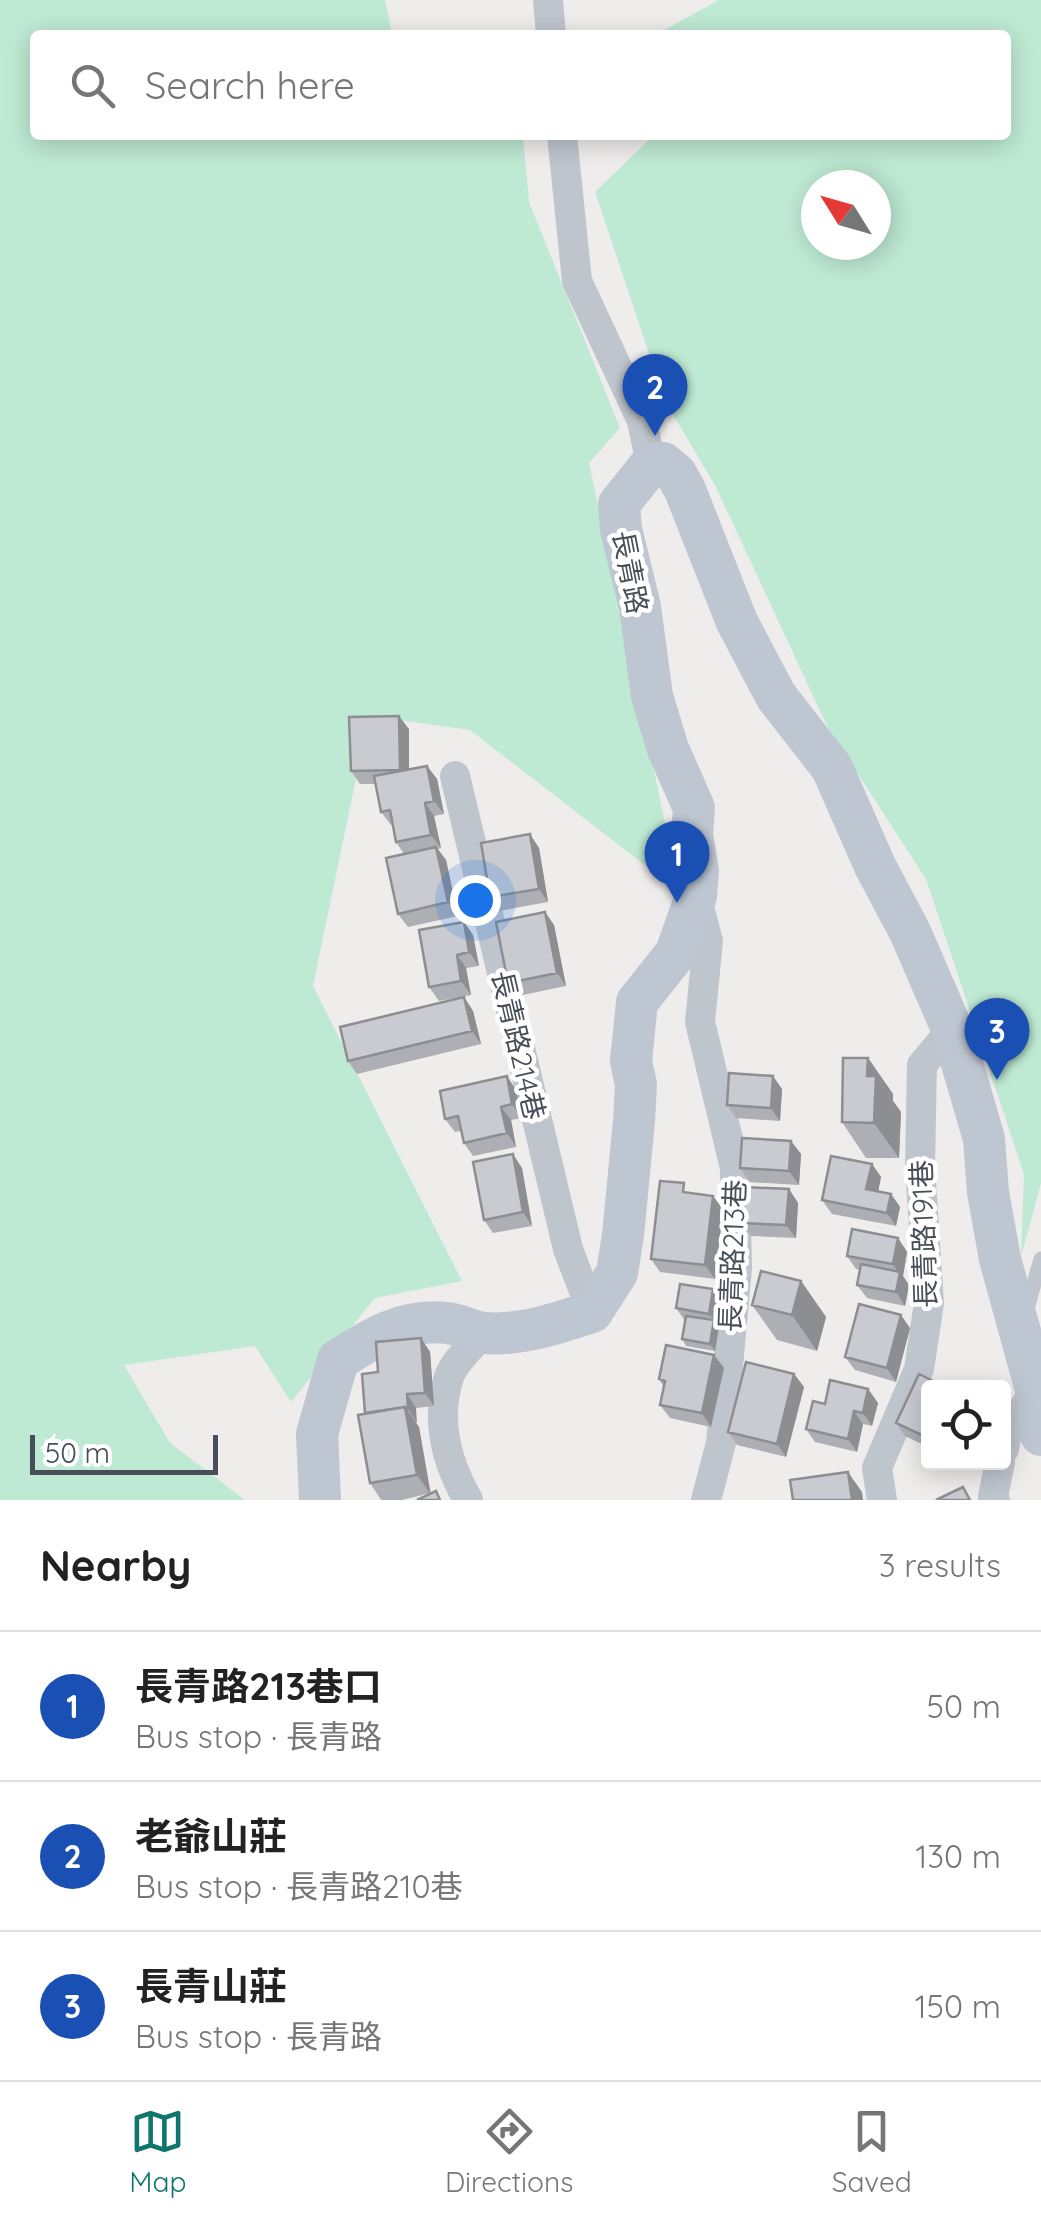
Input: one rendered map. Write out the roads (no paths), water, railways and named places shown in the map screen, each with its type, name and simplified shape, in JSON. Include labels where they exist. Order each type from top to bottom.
[{"type":"street","points":[[548,0],[551,30]]},
{"type":"street","points":[[563,140],[578,281],[642,422],[651,464],[664,464],[676,474],[685,490],[737,622],[776,696],[832,768],[952,1029],[981,1126],[1000,1259],[1036,1390],[1041,1434]]},
{"type":"street","name":"長青路","points":[[592,1312],[617,1273],[620,1254],[634,1121],[636,1085],[632,1061],[637,1002],[676,952],[696,896],[694,808],[668,749],[652,696],[640,607],[621,529],[619,504],[651,464]]},
{"type":"street","name":"長青路214巷","points":[[455,776],[568,1249],[592,1312]]},
{"type":"street","name":"長青路213巷","points":[[696,896],[708,940],[700,1022],[736,1168],[738,1268],[721,1442],[706,1500]]},
{"type":"street","name":"長青路191巷","points":[[882,1500],[877,1468],[919,1369],[929,1303],[920,1166],[922,1065],[952,1029]]},
{"type":"street","points":[[320,1500],[317,1434],[338,1360],[384,1331],[406,1325],[448,1323],[483,1333],[540,1327],[592,1312]]},
{"type":"street","points":[[468,1500],[451,1470],[442,1419],[450,1374],[483,1333]]},
{"type":"street","points":[[1011,1426],[1036,1390]]},
{"type":"street","points":[[995,1500],[999,1470]]},
{"type":"lane","points":[[1019,1330],[1041,1259]]},
{"type":"place","name":"老爺山莊","points":[[655,436]]},
{"type":"place","name":"長青路213巷口","points":[[677,903]]},
{"type":"place","name":"長青山莊","points":[[997,1080]]}]
